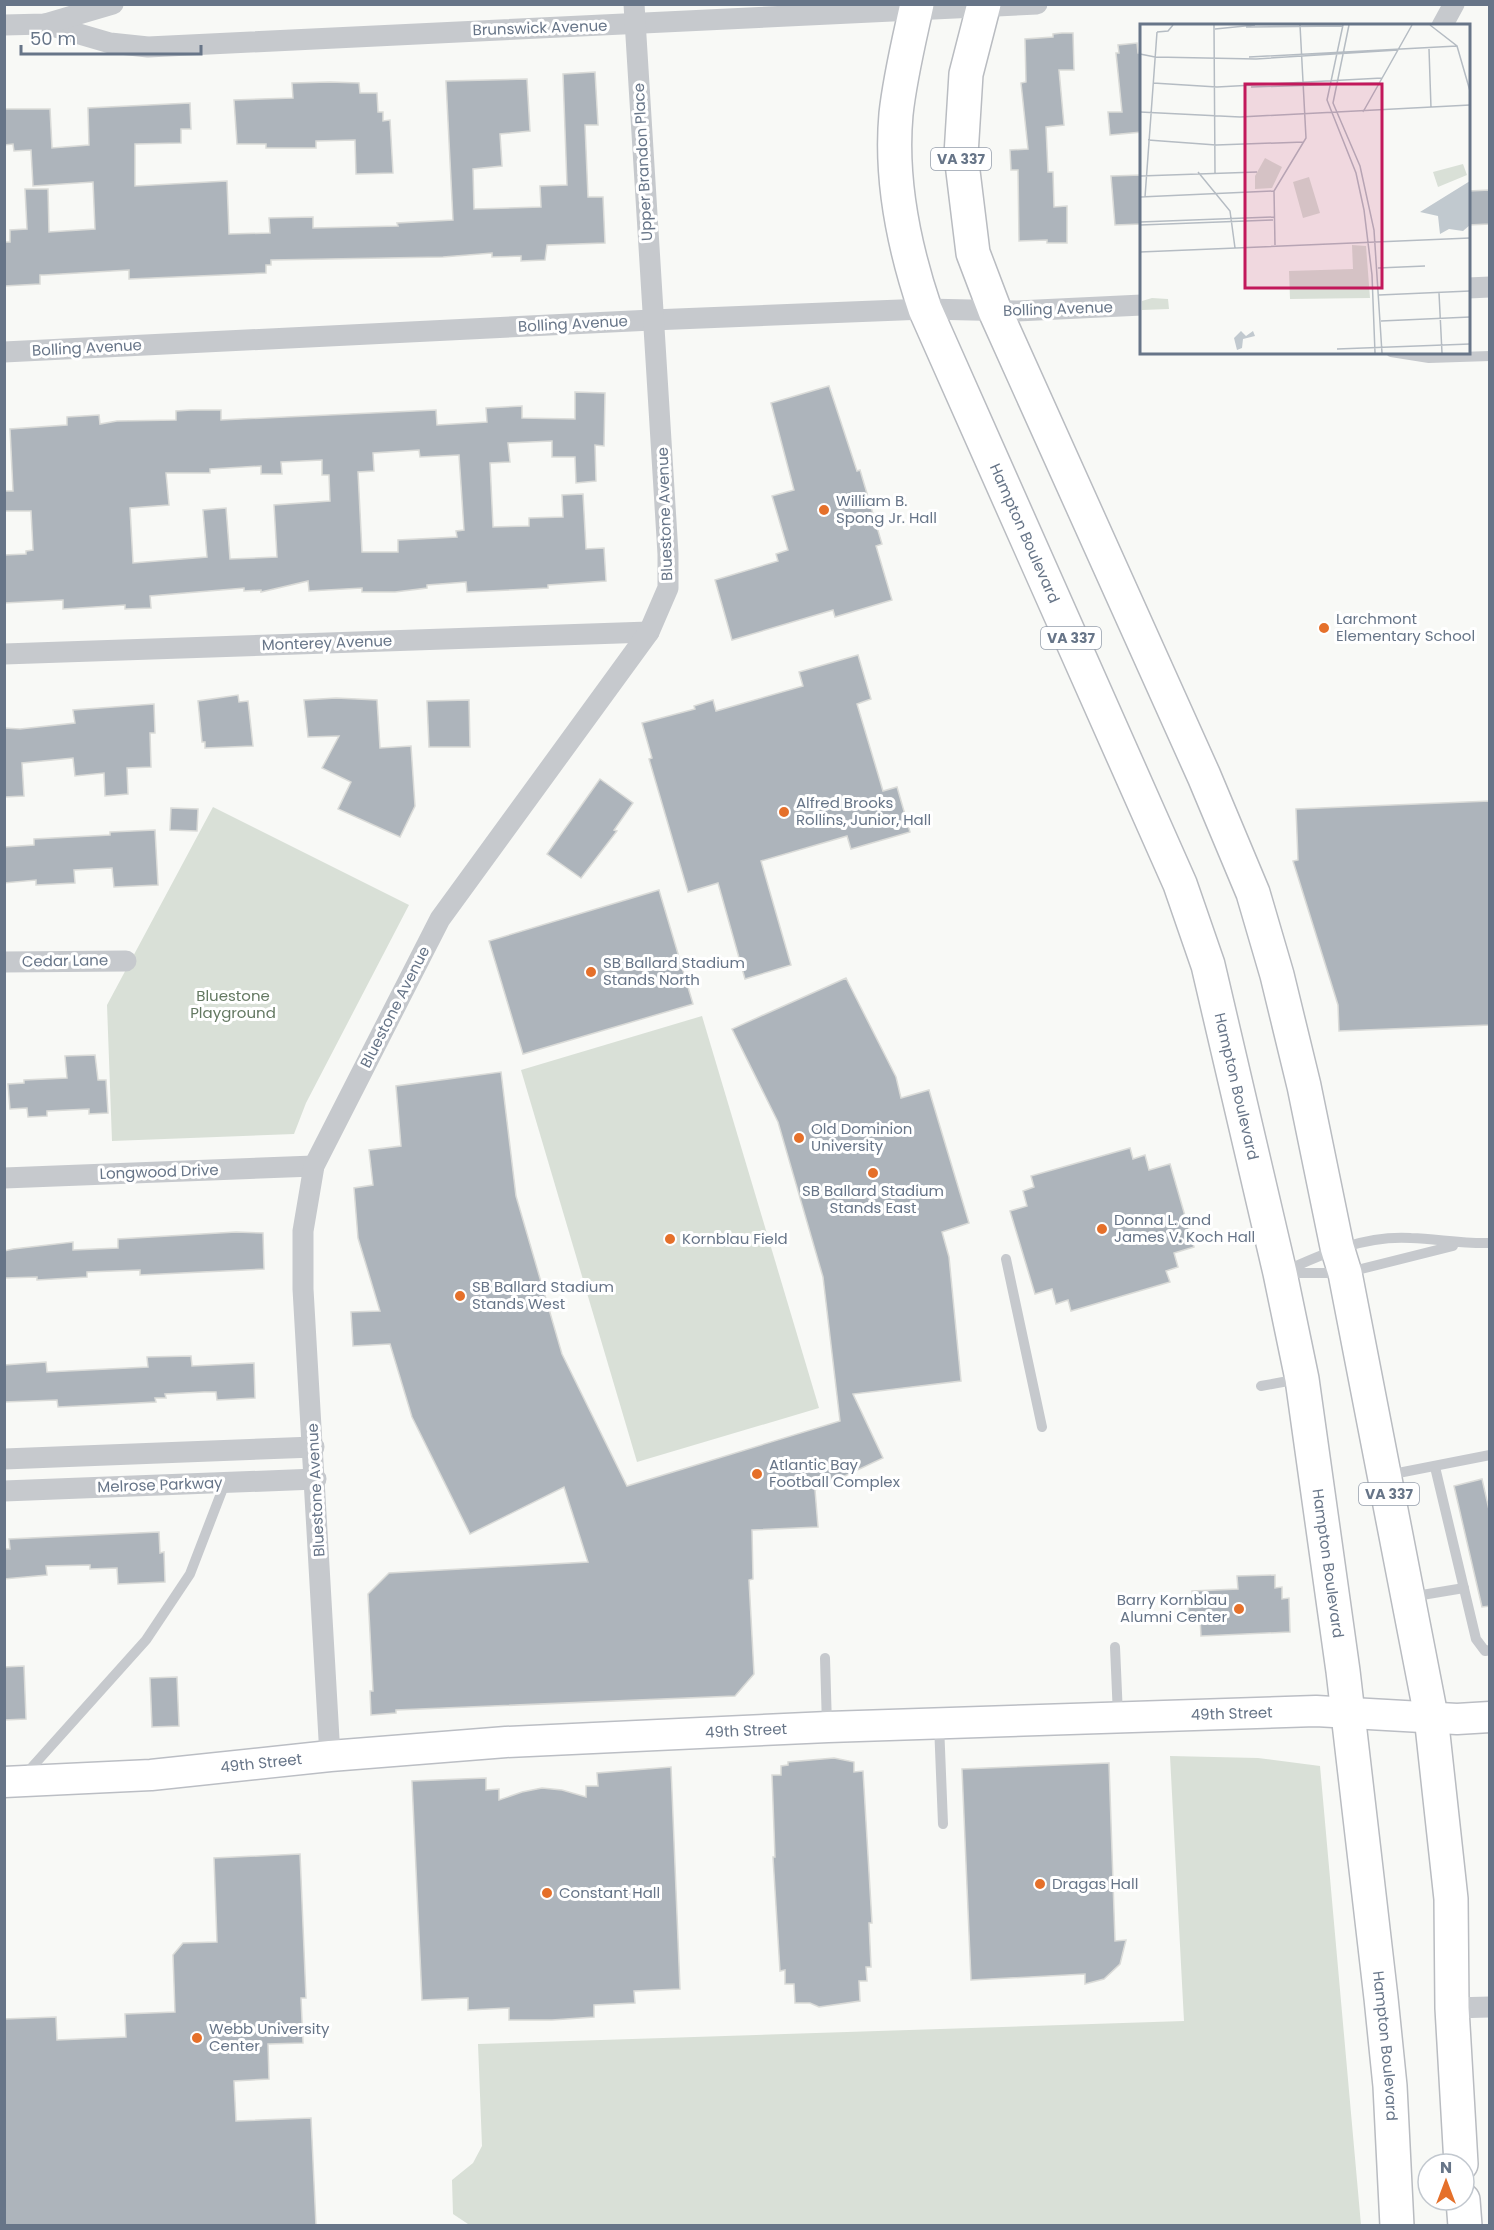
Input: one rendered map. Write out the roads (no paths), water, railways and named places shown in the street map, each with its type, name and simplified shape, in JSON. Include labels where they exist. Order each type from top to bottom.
[{"type":"main road","name":"VA 337","points":[[984,6],[966,74],[961,155],[973,253],[995,311],[1204,776],[1253,893],[1277,975],[1298,1064],[1410,1597],[1431,1716],[1451,1899],[1452,2008],[1460,2152]]},
{"type":"main road","name":"Hampton Boulevard","points":[[916,8],[902,69],[896,115],[896,173],[910,266],[925,309],[1180,884],[1208,965],[1280,1273],[1302,1379],[1324,1531],[1389,2075],[1397,2226]]},
{"type":"street","name":"Brunswick Avenue","points":[[4,25],[45,24],[113,4]]},
{"type":"street","name":"Brunswick Avenue","points":[[45,24],[110,44],[148,47],[634,14],[1037,4]]},
{"type":"street","points":[[1443,24],[1454,4]]},
{"type":"street","name":"Upper Brandon Place","points":[[634,14],[652,320]]},
{"type":"street","points":[[1470,288],[1490,286]]},
{"type":"street","name":"Bolling Avenue","points":[[4,352],[652,320],[925,309],[995,311],[1140,305]]},
{"type":"street","name":"Bluestone Avenue","points":[[330,1756],[303,1242],[306,1197],[314,1166],[440,919],[650,632],[669,588],[666,493],[652,320]]},
{"type":"street","name":"Monterey Avenue","points":[[4,654],[650,632]]},
{"type":"street","name":"Cedar Lane","points":[[4,962],[126,961]]},
{"type":"street","name":"Longwood Drive","points":[[4,1178],[314,1166]]},
{"type":"street","points":[[4,1459],[314,1447]]},
{"type":"street","name":"Melrose Parkway","points":[[4,1491],[316,1479]]},
{"type":"street","name":"49th Street","points":[[12,1782],[150,1775],[330,1756],[506,1742],[828,1727],[1346,1711],[1457,1719],[1490,1717]]},
{"type":"street","points":[[1452,2008],[1490,2007]]},
{"type":"lane","points":[[1404,354],[1429,358],[1490,356]]},
{"type":"lane","points":[[1280,1273],[1341,1260],[1410,1237],[1459,1244]]},
{"type":"lane","points":[[1280,1273],[1341,1260],[1459,1244],[1490,1243]]},
{"type":"lane","points":[[1005,1259],[1042,1427]]},
{"type":"lane","points":[[1262,1386],[1302,1379]]},
{"type":"lane","points":[[1385,1475],[1490,1455]]},
{"type":"lane","points":[[1435,1467],[1476,1639],[1485,1650],[1490,1650]]},
{"type":"lane","points":[[12,1782],[146,1640],[190,1574],[225,1483]]},
{"type":"lane","points":[[1410,1597],[1464,1588]]},
{"type":"lane","points":[[1115,1647],[1119,1718]]},
{"type":"lane","points":[[825,1658],[828,1727]]},
{"type":"lane","points":[[939,1724],[943,1824]]},
{"type":"place","name":"William B. Spong Jr. Hall","points":[[824,510]]},
{"type":"place","name":"Larchmont Elementary School","points":[[1324,628]]},
{"type":"place","name":"Alfred Brooks Rollins, Junior, Hall","points":[[784,812]]},
{"type":"place","name":"SB Ballard Stadium Stands North","points":[[591,972]]},
{"type":"place","name":"Old Dominion University","points":[[799,1138]]},
{"type":"place","name":"SB Ballard Stadium Stands East","points":[[873,1173]]},
{"type":"place","name":"Donna L. and James V. Koch Hall","points":[[1102,1229]]},
{"type":"place","name":"Kornblau Field","points":[[670,1239]]},
{"type":"place","name":"SB Ballard Stadium Stands West","points":[[460,1296]]},
{"type":"place","name":"Atlantic Bay Football Complex","points":[[757,1474]]},
{"type":"place","name":"Barry Kornblau Alumni Center","points":[[1239,1609]]},
{"type":"place","name":"Dragas Hall","points":[[1040,1884]]},
{"type":"place","name":"Constant Hall","points":[[547,1893]]},
{"type":"place","name":"Webb University Center","points":[[197,2038]]},
{"type":"park label","name":"Bluestone Playground","points":[[233,1004]]}]
